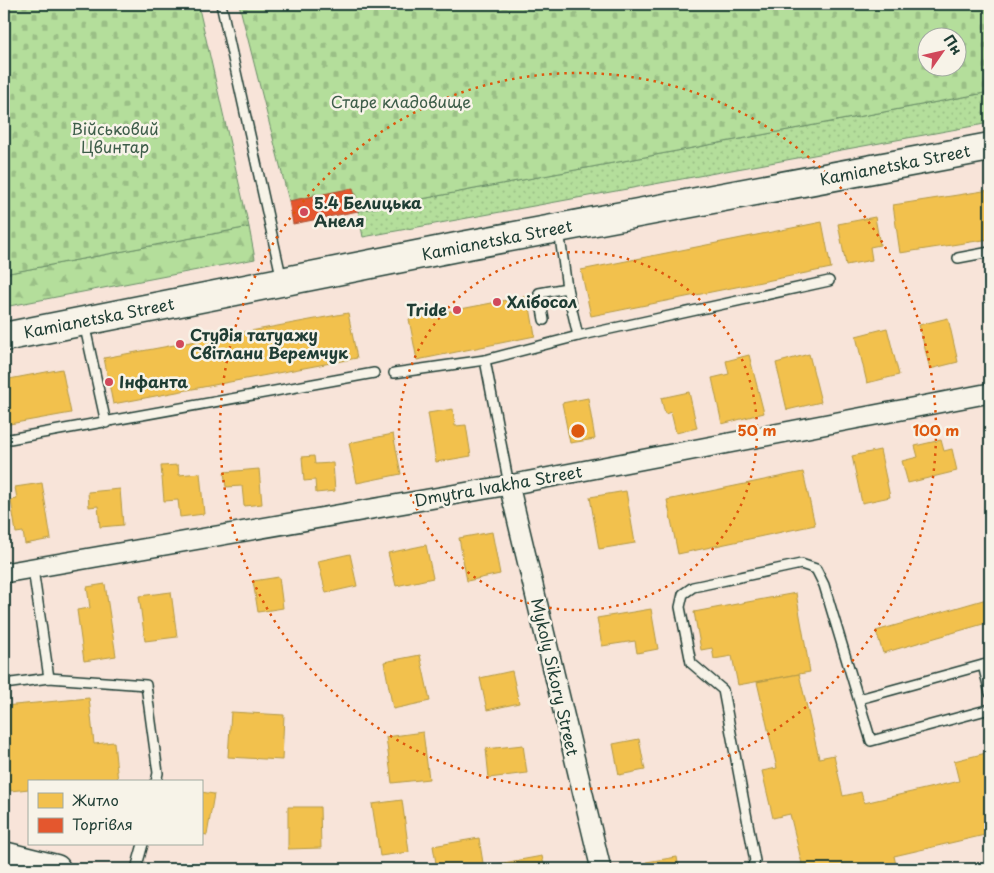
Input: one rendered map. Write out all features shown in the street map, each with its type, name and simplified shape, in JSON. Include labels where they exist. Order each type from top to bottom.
[{"type":"main road","name":"Kamianetska Street","points":[[4,337],[83,320],[990,147]]},
{"type":"main road","points":[[4,856],[56,869]]},
{"type":"street","name":"Dmytra Ivakha Street","points":[[4,573],[509,484],[990,393]]},
{"type":"street","name":"Mykoly Sikory Street","points":[[509,484],[601,869]]},
{"type":"lane","points":[[221,4],[282,283]]},
{"type":"lane","points":[[558,229],[567,288],[578,336]]},
{"type":"lane","points":[[958,258],[990,252]]},
{"type":"lane","points":[[394,372],[485,360],[578,336],[829,281]]},
{"type":"lane","points":[[544,320],[539,293],[567,288]]},
{"type":"lane","points":[[83,320],[106,423]]},
{"type":"lane","points":[[485,360],[509,484]]},
{"type":"lane","points":[[4,440],[374,374]]},
{"type":"lane","points":[[750,869],[755,861],[723,690],[691,663],[680,607],[683,594],[693,587],[801,564],[816,569],[824,585],[871,741],[990,708]]},
{"type":"lane","points":[[33,569],[49,678]]},
{"type":"lane","points":[[859,699],[986,664],[990,693]]},
{"type":"lane","points":[[4,684],[49,678],[146,685],[158,773],[156,780]]},
{"type":"lane","points":[[136,869],[142,846]]},
{"type":"green space","name":"Військовий Цвинтар","points":[[4,4],[198,4],[249,227],[4,274]]},
{"type":"green space","name":"Старе кладовище","points":[[239,4],[990,4],[990,92],[358,211],[353,189],[289,201]]},
{"type":"green space","points":[[990,92],[990,123],[363,237],[358,211]]},
{"type":"green space","points":[[249,227],[255,259],[4,307],[4,274]]},
{"type":"building: Житло","points":[[990,190],[990,239],[900,253],[893,205]]},
{"type":"building: Житло","points":[[875,217],[880,245],[870,247],[872,260],[846,265],[838,224]]},
{"type":"building: Житло","points":[[822,222],[831,268],[591,316],[581,270]]},
{"type":"building: Житло","points":[[528,296],[535,336],[417,360],[409,319]]},
{"type":"building: Житло","points":[[348,313],[357,358],[113,404],[104,358]]},
{"type":"building: Житло","points":[[948,318],[958,362],[930,369],[919,325]]},
{"type":"building: Житло","points":[[887,328],[899,375],[867,383],[856,336]]},
{"type":"building: Житло","points":[[809,354],[821,402],[787,410],[776,363]]},
{"type":"building: Житло","points":[[749,355],[764,413],[722,424],[712,378],[729,374],[726,361]]},
{"type":"building: Житло","points":[[62,369],[71,413],[4,425],[4,380]]},
{"type":"building: Житло","points":[[689,392],[697,428],[676,433],[671,412],[665,414],[661,398]]},
{"type":"building: Житло","points":[[588,398],[595,439],[570,443],[562,403]]},
{"type":"building: Житло","points":[[453,409],[455,426],[466,425],[471,456],[436,462],[428,413]]},
{"type":"building: Житло","points":[[393,434],[401,474],[357,483],[349,443]]},
{"type":"building: Житло","points":[[941,440],[944,451],[952,449],[957,471],[908,483],[902,461],[918,457],[915,446]]},
{"type":"building: Житло","points":[[880,450],[890,497],[862,503],[852,456]]},
{"type":"building: Житло","points":[[314,456],[315,464],[333,463],[335,491],[316,493],[315,480],[304,481],[302,457]]},
{"type":"building: Житло","points":[[178,465],[179,475],[200,473],[204,514],[180,517],[178,500],[164,501],[161,466]]},
{"type":"building: Житло","points":[[259,469],[262,504],[244,506],[242,486],[226,487],[224,472]]},
{"type":"building: Житло","points":[[803,472],[815,525],[678,554],[667,500]]},
{"type":"building: Житло","points":[[42,483],[51,539],[25,544],[23,532],[16,533],[11,500],[17,499],[15,487]]},
{"type":"building: Житло","points":[[120,489],[123,525],[100,527],[98,506],[89,507],[88,492]]},
{"type":"building: Житло","points":[[626,491],[635,543],[599,549],[590,497]]},
{"type":"building: Житло","points":[[492,532],[500,574],[467,581],[459,538]]},
{"type":"building: Житло","points":[[426,545],[433,578],[396,586],[388,553]]},
{"type":"building: Житло","points":[[350,554],[357,586],[326,593],[318,561]]},
{"type":"building: Житло","points":[[279,577],[283,608],[258,612],[253,581]]},
{"type":"building: Житло","points":[[105,584],[116,656],[84,661],[77,610],[90,608],[87,587]]},
{"type":"building: Житло","points":[[171,592],[177,637],[145,641],[139,596]]},
{"type":"building: Житло","points":[[796,593],[810,672],[738,685],[732,656],[714,659],[712,648],[701,650],[694,612]]},
{"type":"building: Житло","points":[[990,598],[990,622],[883,653],[876,631]]},
{"type":"building: Житло","points":[[651,609],[658,649],[637,653],[635,641],[602,646],[597,618]]},
{"type":"building: Житло","points":[[420,655],[430,701],[393,709],[384,662]]},
{"type":"building: Житло","points":[[512,671],[519,703],[487,710],[480,678]]},
{"type":"building: Житло","points":[[799,674],[819,758],[834,755],[843,796],[861,792],[864,803],[959,781],[954,761],[990,752],[990,811],[984,813],[989,834],[894,856],[897,869],[785,869],[802,864],[790,814],[773,818],[762,771],[777,768],[757,682]]},
{"type":"building: Житло","points":[[89,698],[94,744],[114,742],[118,780],[28,780],[28,789],[10,791],[9,782],[4,782],[4,706]]},
{"type":"building: Житло","points":[[231,712],[284,715],[282,760],[228,757]]},
{"type":"building: Житло","points":[[423,732],[429,779],[392,783],[386,737]]},
{"type":"building: Житло","points":[[639,739],[645,770],[619,775],[613,744]]},
{"type":"building: Житло","points":[[523,745],[527,773],[489,778],[486,749]]},
{"type":"building: Житло","points":[[202,792],[214,794],[207,835],[202,834]]},
{"type":"building: Житло","points":[[402,800],[409,852],[380,856],[372,804]]},
{"type":"building: Житло","points":[[288,807],[320,807],[321,848],[288,849]]},
{"type":"building: Житло","points":[[479,838],[484,869],[437,869],[433,846]]},
{"type":"building: Житло","points":[[542,856],[545,869],[504,869],[498,864]]},
{"type":"building: Житло","points":[[677,857],[679,869],[647,869],[646,862]]},
{"type":"building: Торгівля","points":[[353,188],[358,211],[293,224],[289,201]]},
{"type":"place","name":"5.4 Белицька Анеля","points":[[304,212]]},
{"type":"place","name":"Хлібосол","points":[[497,302]]},
{"type":"place","name":"Tride","points":[[457,310]]},
{"type":"place","name":"Студія татуажу Світлани Веремчук","points":[[180,344]]},
{"type":"place","name":"Інфанта","points":[[109,382]]}]
